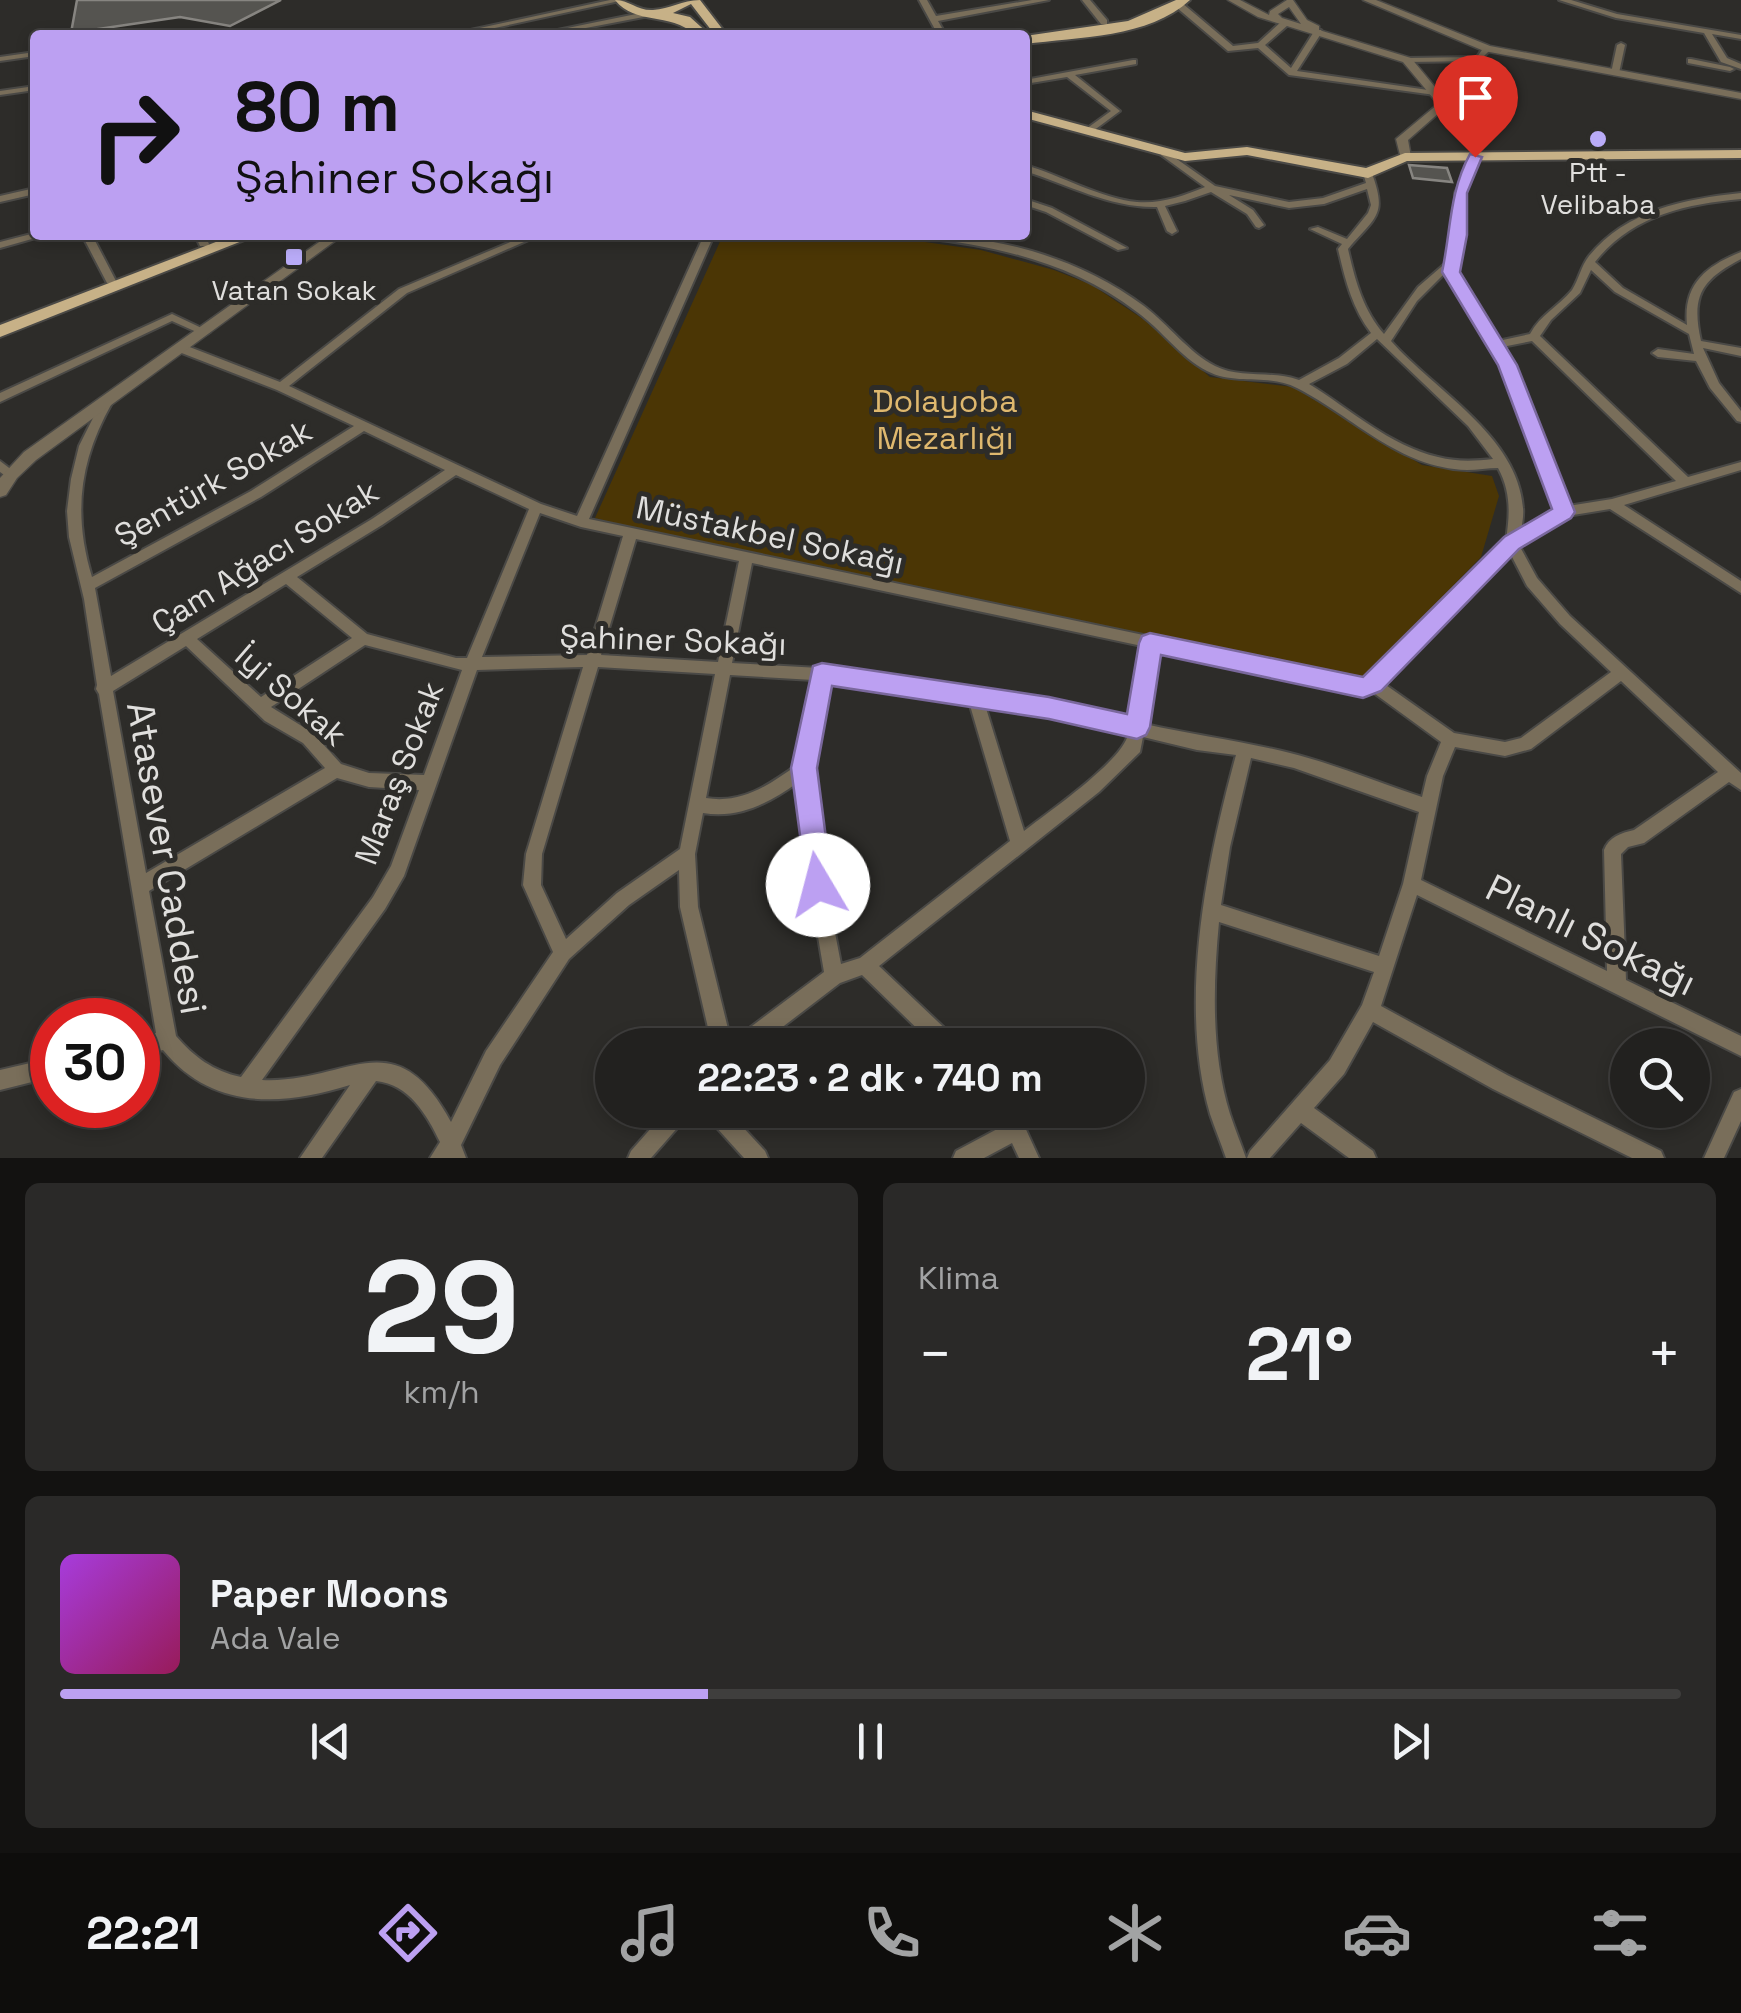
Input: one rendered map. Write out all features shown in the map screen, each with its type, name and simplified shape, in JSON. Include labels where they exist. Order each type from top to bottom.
[{"type":"main road","points":[[620,0],[632,10],[686,20],[698,30]]},
{"type":"main road","points":[[653,13],[682,7],[691,0],[717,30]]},
{"type":"main road","points":[[1030,33],[1104,22],[1178,2]]},
{"type":"main road","points":[[1030,39],[1134,22],[1178,2]]},
{"type":"main road","points":[[1030,115],[1164,153],[1197,158],[1247,151],[1368,179],[1405,156],[1741,154]]},
{"type":"main road","points":[[0,327],[202,240]]},
{"type":"main road","points":[[0,327],[235,240]]},
{"type":"street","points":[[476,30],[553,15],[583,4],[620,0]]},
{"type":"street","points":[[923,0],[940,30]]},
{"type":"street","points":[[934,19],[1008,3],[1045,0]]},
{"type":"street","points":[[1086,0],[1104,22]]},
{"type":"street","points":[[1232,0],[1407,60],[1479,60],[1487,49]]},
{"type":"street","points":[[1246,0],[1281,18],[1296,22],[1298,15]]},
{"type":"street","points":[[1368,0],[1487,49],[1741,96]]},
{"type":"street","points":[[1563,0],[1620,16],[1741,37]]},
{"type":"street","points":[[1260,46],[1290,1]]},
{"type":"street","points":[[1290,1],[1298,15],[1332,36]]},
{"type":"street","points":[[1178,2],[1231,48],[1260,46],[1292,73],[1435,93]]},
{"type":"street","points":[[583,4],[598,14],[590,24]]},
{"type":"street","points":[[561,30],[653,13]]},
{"type":"street","points":[[1292,73],[1318,32]]},
{"type":"street","points":[[1707,32],[1724,60],[1741,69]]},
{"type":"street","points":[[1615,74],[1622,45]]},
{"type":"street","points":[[0,59],[30,55]]},
{"type":"street","points":[[1405,156],[1402,139],[1444,104],[1407,60]]},
{"type":"street","points":[[1691,61],[1741,69]]},
{"type":"street","points":[[1030,81],[1133,62]]},
{"type":"street","points":[[1069,74],[1116,111],[1089,131]]},
{"type":"street","points":[[0,93],[30,89]]},
{"type":"street","points":[[1164,153],[1250,212],[1259,225]]},
{"type":"street","points":[[1475,157],[1470,187],[1460,193],[1458,235],[1451,263],[1455,282],[1507,365],[1564,512]]},
{"type":"street","points":[[1030,170],[1121,205],[1160,206],[1212,188],[1289,205],[1324,201],[1368,179],[1376,205],[1373,214],[1343,248],[1364,315],[1381,338],[1479,430],[1500,463],[1514,490],[1518,526],[1512,543],[1532,582],[1737,778],[1612,850],[1617,984]]},
{"type":"street","points":[[0,199],[30,192]]},
{"type":"street","points":[[1534,337],[1542,322],[1575,292],[1587,275],[1590,262],[1646,216],[1690,202],[1741,196]]},
{"type":"street","points":[[1030,204],[1122,248]]},
{"type":"street","points":[[1289,205],[1301,213]]},
{"type":"street","points":[[1160,206],[1172,231]]},
{"type":"street","points":[[1315,229],[1346,242]]},
{"type":"street","points":[[0,245],[30,238]]},
{"type":"street","points":[[90,240],[111,281]]},
{"type":"street","points":[[0,491],[5,469],[183,349],[330,240]]},
{"type":"street","points":[[282,387],[403,291],[523,240]]},
{"type":"street","points":[[580,522],[707,240]]},
{"type":"street","points":[[969,240],[1067,265],[1111,288],[1214,370],[1300,384],[1418,457],[1437,464],[1500,463]]},
{"type":"street","points":[[1741,255],[1700,281],[1689,306],[1690,330],[1699,358],[1716,392],[1741,418]]},
{"type":"street","points":[[1590,262],[1619,290],[1690,330]]},
{"type":"street","points":[[1300,384],[1381,338],[1433,276],[1451,263]]},
{"type":"street","points":[[0,398],[172,317],[205,332]]},
{"type":"street","points":[[1494,345],[1534,337]]},
{"type":"street","points":[[1534,337],[1684,481]]},
{"type":"street","points":[[1696,343],[1741,352]]},
{"type":"street","name":"Müstakbel Sokağı","points":[[183,349],[282,387],[454,470],[580,522],[1363,687],[1373,684],[1450,738]]},
{"type":"street","points":[[1658,353],[1699,358]]},
{"type":"street","name":"Atasever Caddesi","points":[[106,403],[88,437],[74,510],[77,546],[88,586],[103,689],[168,1040],[192,1070],[245,1088],[286,1090],[372,1070]]},
{"type":"street","name":"Şentürk Sokak","points":[[88,586],[242,503],[364,425]]},
{"type":"street","points":[[1373,684],[1512,543],[1564,512],[1612,504],[1741,466]]},
{"type":"street","name":"Çam Ağacı Sokak","points":[[103,689],[454,470]]},
{"type":"street","points":[[1612,504],[1741,588]]},
{"type":"street","name":"Maraş Sokak","points":[[245,1088],[379,903],[398,870],[472,666],[536,507]]},
{"type":"street","points":[[562,953],[532,885],[534,854],[630,535]]},
{"type":"street","points":[[718,1028],[689,906],[687,854],[700,805],[746,558]]},
{"type":"street","name":"Şahiner Sokağı","points":[[287,577],[363,640],[472,666],[594,661],[822,674],[975,696],[1294,761],[1428,807]]},
{"type":"street","name":"İyi Sokak","points":[[186,638],[260,706],[308,738],[336,770],[368,780],[428,783]]},
{"type":"street","points":[[260,706],[363,640]]},
{"type":"street","points":[[765,1028],[834,976],[865,965],[1093,786],[1134,748],[1150,643]]},
{"type":"street","points":[[1257,1158],[1336,1067],[1370,1010],[1412,884],[1442,752],[1450,738],[1505,748],[1525,744],[1622,672]]},
{"type":"street","points":[[822,674],[804,768],[813,860],[834,976]]},
{"type":"street","points":[[975,696],[1020,843]]},
{"type":"street","points":[[1236,1158],[1224,1133],[1207,1009],[1206,954],[1245,750]]},
{"type":"street","points":[[700,805],[720,810],[744,804],[780,787],[804,768]]},
{"type":"street","points":[[141,886],[336,770]]},
{"type":"street","points":[[449,1153],[493,1058],[562,953],[612,908],[687,854]]},
{"type":"street","name":"Planlı Sokağı","points":[[1412,884],[1741,1046]]},
{"type":"street","points":[[1212,910],[1386,967]]},
{"type":"street","points":[[865,965],[930,1028]]},
{"type":"street","points":[[1370,1010],[1500,1082],[1654,1158]]},
{"type":"street","points":[[160,1042],[168,1040]]},
{"type":"street","points":[[310,1158],[372,1070],[397,1077],[424,1096],[449,1153]]},
{"type":"street","points":[[0,1080],[30,1073]]},
{"type":"street","points":[[1714,1158],[1741,1099]]},
{"type":"street","points":[[1299,1110],[1366,1158]]},
{"type":"street","points":[[638,1158],[664,1128]]},
{"type":"street","points":[[730,1128],[758,1158]]},
{"type":"street","points":[[963,1158],[1016,1130],[1028,1158]]},
{"type":"green space","name":"Dolayoba Mezarlığı","points":[[721,240],[911,240],[981,250],[1054,270],[1092,285],[1143,319],[1210,377],[1293,387],[1422,465],[1492,476],[1499,496],[1481,557],[1361,681],[688,542],[595,518]]},
{"type":"building","points":[[77,0],[281,0],[230,26],[180,17],[72,30]]},
{"type":"building","points":[[1409,165],[1447,168],[1452,182],[1413,178]]},
{"type":"place","name":"Ptt - Velibaba","points":[[1598,139]]},
{"type":"place","name":"Vatan Sokak","points":[[294,257]]},
{"type":"route","points":[[818,885],[804,768],[822,674],[1049,708],[1137,727],[1150,643],[1363,687],[1373,684],[1512,543],[1564,512],[1507,365],[1451,272],[1460,193],[1475,157]]}]
